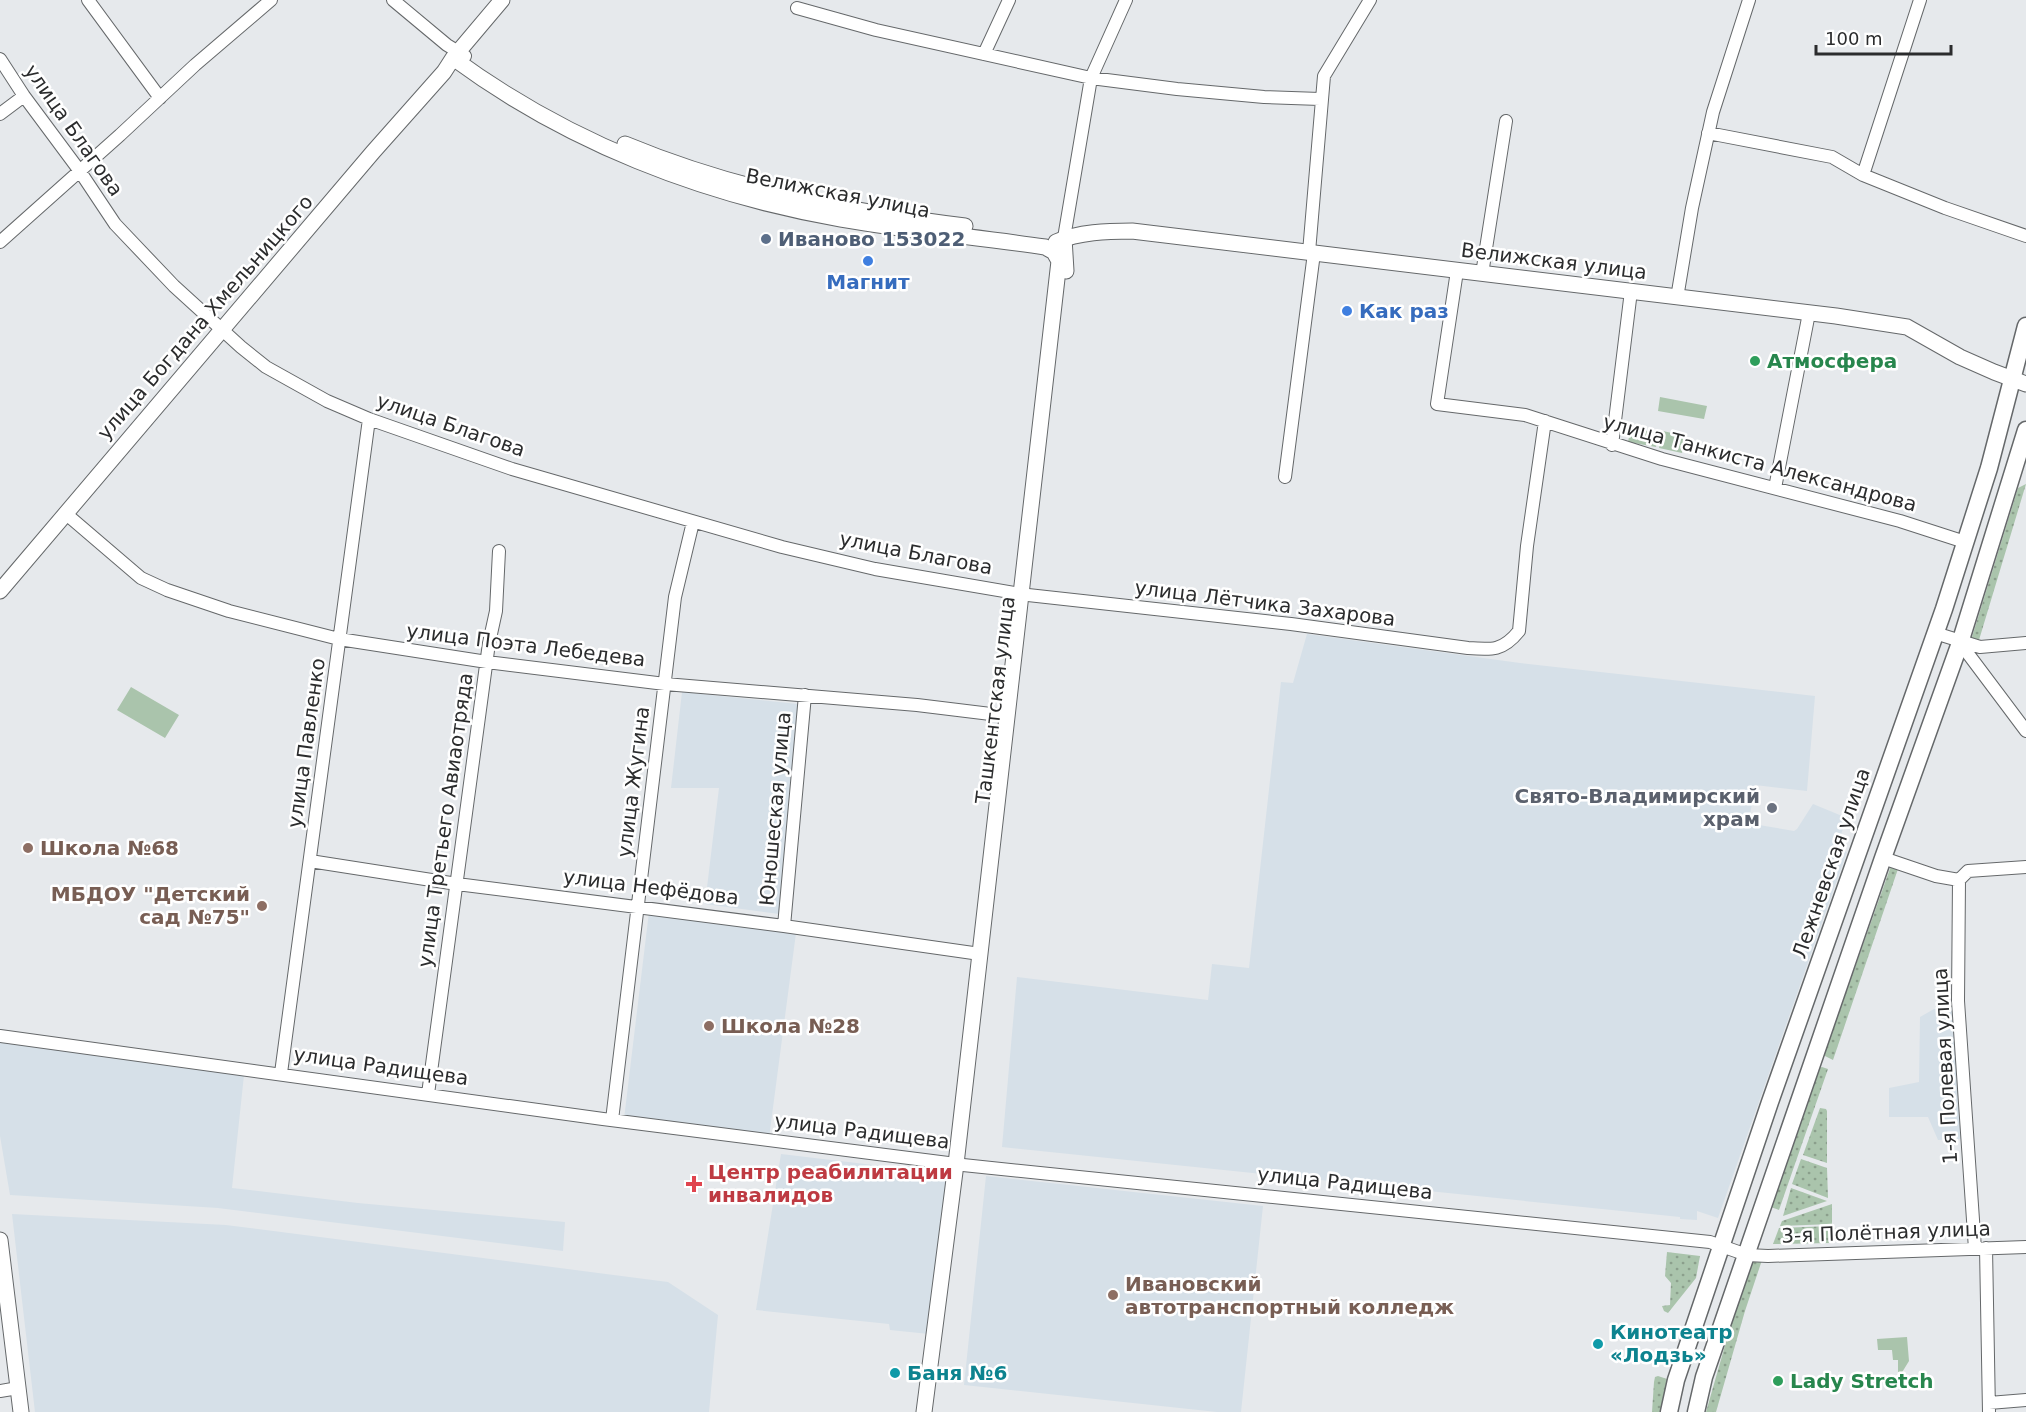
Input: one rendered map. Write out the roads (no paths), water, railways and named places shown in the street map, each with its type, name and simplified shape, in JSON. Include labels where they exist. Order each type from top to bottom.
[{"type":"highway","name":"Лежневская улица","points":[[1669,1412],[1676,1380],[1721,1246],[1935,633],[2019,382],[2026,326]]},
{"type":"highway","points":[[1696,1412],[1704,1377],[1884,858],[2020,476],[2026,430]]},
{"type":"main road","name":"улица Богдана Хмельницкого","points":[[0,591],[373,152],[444,72],[502,0]]},
{"type":"main road","name":"улица Богдана Хмельницкого","points":[[457,54],[513,0]]},
{"type":"main road","name":"Велижская улица","points":[[457,54],[500,91],[575,134],[682,177],[748,199],[843,219],[1053,241],[1103,232],[1132,231],[1809,313],[1907,327],[1960,357],[2019,382]]},
{"type":"main road","name":"Ташкентская улица","points":[[932,1412],[1063,262],[1053,241]]},
{"type":"main road","name":"Ташкентская улица","points":[[924,1412],[959,1164]]},
{"type":"main road","points":[[0,1240],[3,1284],[21,1412]]},
{"type":"street","points":[[88,0],[160,98]]},
{"type":"street","points":[[0,242],[195,65],[271,0]]},
{"type":"street","name":"Велижская улица","points":[[393,0],[457,54]]},
{"type":"street","points":[[984,54],[1009,0]]},
{"type":"street","name":"Ташкентская улица","points":[[1053,241],[1091,78],[1126,0]]},
{"type":"street","points":[[1285,477],[1312,253],[1320,99],[1324,76],[1370,0]]},
{"type":"street","points":[[1677,298],[1692,208],[1713,112],[1749,0]]},
{"type":"street","points":[[1863,174],[1920,0]]},
{"type":"street","points":[[798,8],[876,30],[1091,78],[1209,92],[1320,99]]},
{"type":"street","name":"улица Благова","points":[[0,58],[24,96],[79,170],[115,224],[221,330],[266,367],[327,400],[369,419],[512,469],[782,547],[875,569],[1025,595]]},
{"type":"street","points":[[0,114],[24,96]]},
{"type":"street","points":[[1482,274],[1506,122]]},
{"type":"street","points":[[1708,133],[1832,157],[1863,174],[1946,208],[2026,236]]},
{"type":"street","name":"улица Танкиста Александрова","points":[[1457,271],[1437,404],[1525,415],[1612,445],[1919,526],[1965,542]]},
{"type":"street","points":[[1612,445],[1631,291]]},
{"type":"street","points":[[1775,488],[1809,313]]},
{"type":"street","name":"улица Павленко","points":[[281,1073],[369,419]]},
{"type":"street","name":"улица Лётчика Захарова","points":[[1025,595],[1302,626],[1468,648],[1497,649],[1510,642],[1519,631],[1527,546],[1545,421]]},
{"type":"street","name":"улица Поэта Лебедева","points":[[65,513],[141,578],[167,590],[229,611],[339,639],[487,662],[665,684],[805,695],[1011,716]]},
{"type":"street","name":"улица Жугина","points":[[612,1120],[675,597],[693,522]]},
{"type":"street","name":"улица Третьего Авиаотряда","points":[[428,1094],[489,643],[496,612],[499,551]]},
{"type":"street","points":[[1935,633],[1960,643],[1980,647],[2026,643]]},
{"type":"street","points":[[1960,643],[2026,731]]},
{"type":"street","name":"Юношеская улица","points":[[784,926],[805,695]]},
{"type":"street","points":[[1884,858],[1936,876],[1959,880],[1968,871],[2026,867]]},
{"type":"street","name":"улица Нефёдова","points":[[309,861],[457,884],[983,954]]},
{"type":"street","name":"1-я Полевая улица","points":[[1959,880],[1958,1000],[1980,1249],[1989,1407]]},
{"type":"street","name":"улица Радищева","points":[[0,1036],[612,1120],[959,1164],[1700,1241],[1747,1255]]},
{"type":"street","name":"3-я Полётная улица","points":[[1747,1255],[2026,1247]]},
{"type":"street","points":[[0,1391],[18,1388]]},
{"type":"street","points":[[1989,1407],[2026,1400]]},
{"type":"place","name":"Иваново 153022","points":[[766,239]]},
{"type":"place","name":"Магнит","points":[[868,261]]},
{"type":"place","name":"Как раз","points":[[1347,311]]},
{"type":"place","name":"Атмосфера","points":[[1755,361]]},
{"type":"place","name":"Свято-Владимирский храм","points":[[1772,808]]},
{"type":"place","name":"Школа №68","points":[[28,848]]},
{"type":"place","name":"МБДОУ \"Детский сад №75\"","points":[[262,906]]},
{"type":"place","name":"Школа №28","points":[[709,1026]]},
{"type":"place","name":"Центр реабилитации инвалидов","points":[[694,1184]]},
{"type":"place","name":"Ивановский автотранспортный колледж","points":[[1113,1295]]},
{"type":"place","name":"Кинотеатр «Лодзь»","points":[[1598,1344]]},
{"type":"place","name":"Баня №6","points":[[895,1373]]},
{"type":"place","name":"Lady Stretch","points":[[1778,1381]]}]
